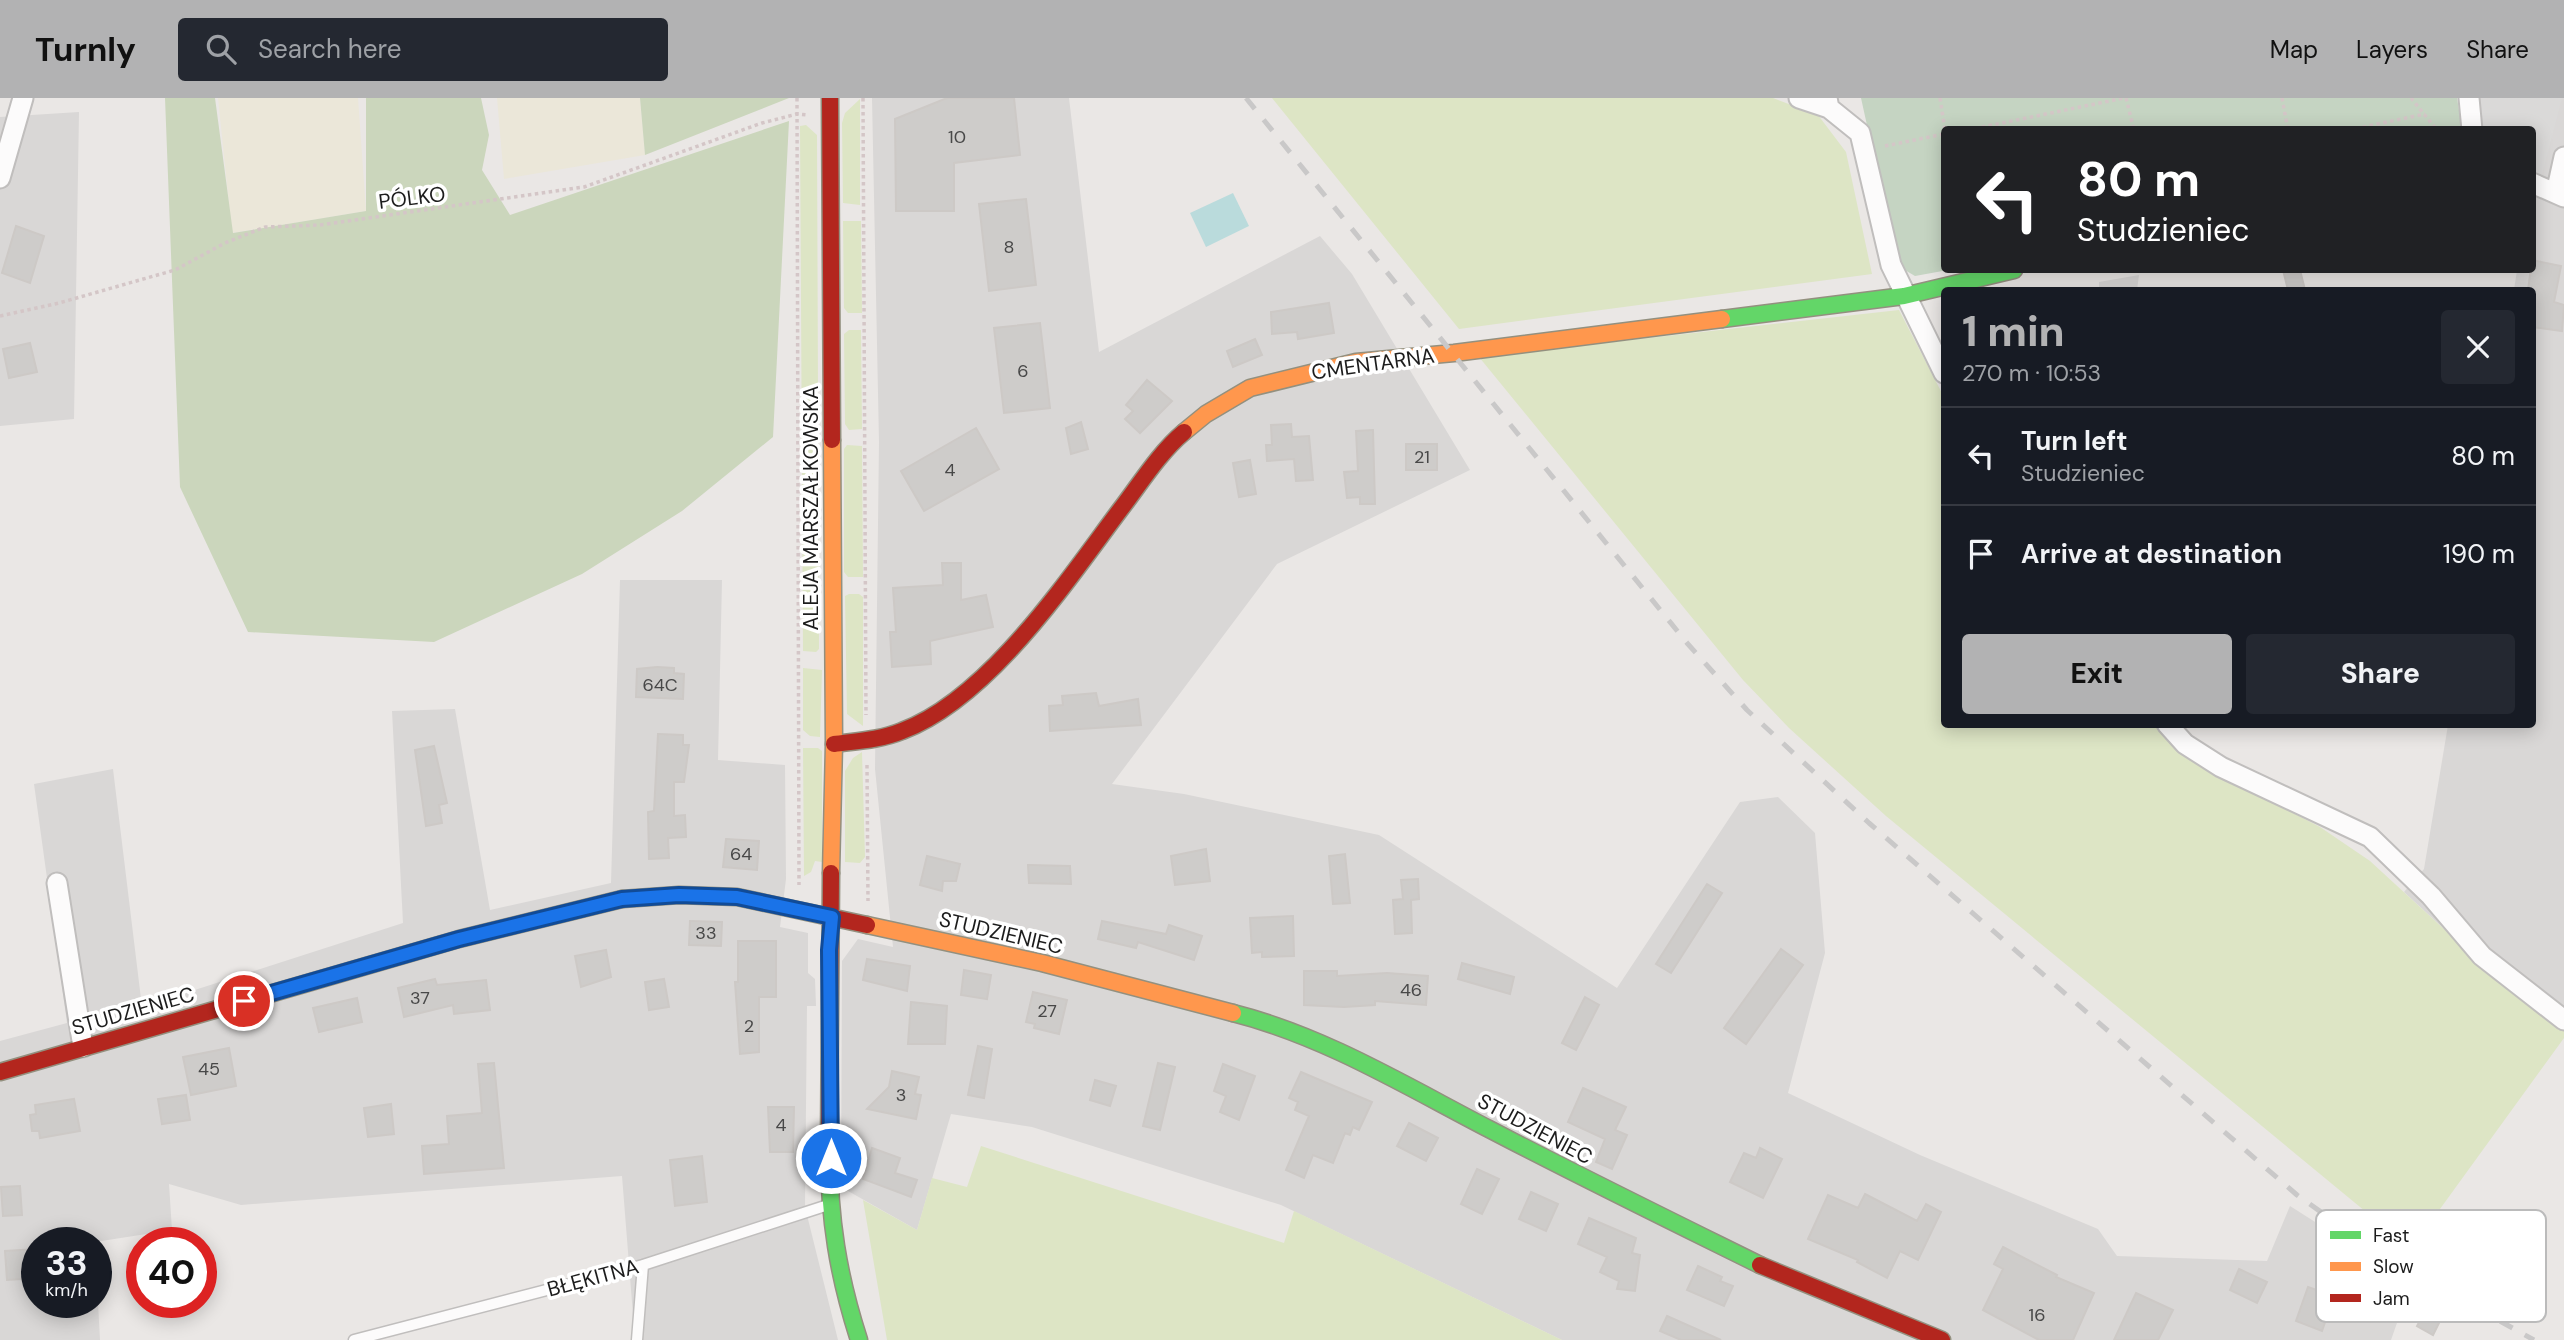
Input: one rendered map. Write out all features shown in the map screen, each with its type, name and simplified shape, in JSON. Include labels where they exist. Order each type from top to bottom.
[{"type":"street","points":[[0,178],[23,98]]},
{"type":"street","name":"ALEJA MARSZAŁKOWSKA","points":[[830,98],[834,744],[829,1205],[841,1285],[859,1340]]},
{"type":"street","points":[[1799,98],[1828,103],[1860,133],[1891,265],[1941,367]]},
{"type":"street","points":[[2469,98],[2472,126]]},
{"type":"street","points":[[2536,185],[2560,195],[2564,157]]},
{"type":"street","name":"CMENTARNA","points":[[1942,287],[2001,273]]},
{"type":"street","name":"CMENTARNA","points":[[834,744],[910,728],[947,703],[991,667],[1027,631],[1177,438],[1206,414],[1250,388],[1356,362],[1454,353],[1904,296],[1941,287]]},
{"type":"street","points":[[2171,728],[2185,744],[2221,767],[2370,837],[2431,895],[2482,956],[2564,1020]]},
{"type":"street","points":[[57,883],[83,1047]]},
{"type":"street","name":"STUDZIENIEC","points":[[0,1072],[459,939],[622,899],[679,895],[737,897],[1042,963],[1262,1020],[1338,1050],[1586,1180],[1765,1267],[1942,1340]]},
{"type":"lane","name":"BŁĘKITNA","points":[[355,1340],[643,1265],[829,1205]]},
{"type":"lane","points":[[637,1340],[643,1265]]},
{"type":"path","points":[[797,98],[800,796],[797,908]]},
{"type":"path","points":[[863,98],[868,924]]},
{"type":"path","points":[[1940,98],[1943,126]]},
{"type":"path","points":[[1988,126],[2125,98],[2133,126]]},
{"type":"path","points":[[2282,98],[2287,126]]},
{"type":"path","points":[[2411,98],[2434,126]]},
{"type":"path","name":"PÓLKO","points":[[0,316],[60,303],[175,270],[225,243],[265,227],[320,225],[584,187],[797,114],[830,116]]},
{"type":"path","points":[[2368,126],[2425,114]]},
{"type":"path","points":[[1864,150],[1941,133]]},
{"type":"shaded area","points":[[218,98],[358,98],[366,211],[232,233]]},
{"type":"shaded area","points":[[497,98],[640,98],[645,155],[504,179]]},
{"type":"shaded area","points":[[872,98],[1069,98],[1099,352],[1320,236],[1352,274],[1470,470],[1277,564],[1112,784],[1184,794],[1379,835],[1617,988],[1740,802],[1778,797],[1815,833],[1825,953],[1788,1093],[1920,1155],[2098,1229],[2117,1256],[2267,1261],[2290,1206],[2316,1223],[2316,1322],[2397,1322],[2391,1340],[1562,1340],[1281,1205],[1032,1127],[951,1114],[917,1230],[841,1187],[842,961],[858,939],[893,947],[875,769],[879,442]]},
{"type":"shaded area","points":[[2469,98],[2562,98],[2539,186],[2536,185],[2536,126],[2473,126]]},
{"type":"shaded area","points":[[2473,98],[2564,98],[2564,1026],[2495,976],[2404,892],[2424,869],[2448,728],[2536,728],[2536,287],[2514,287],[2517,273],[2536,273],[2536,126],[2525,126]]},
{"type":"shaded area","points":[[79,112],[74,419],[0,426],[0,117]]},
{"type":"shaded area","points":[[2139,275],[2137,287],[2099,287],[2099,282]]},
{"type":"shaded area","points":[[620,580],[722,580],[718,760],[785,765],[786,879],[780,927],[808,933],[808,973],[815,979],[816,1006],[807,1006],[805,1207],[838,1340],[635,1340],[622,1176],[241,1205],[169,1184],[172,1227],[126,1227],[126,1237],[112,1239],[112,1227],[21,1227],[21,1318],[99,1318],[100,1340],[0,1340],[0,1041],[67,1023],[34,784],[113,769],[142,1007],[403,923],[392,711],[455,709],[490,910],[611,883]]},
{"type":"green space","points":[[165,98],[215,98],[233,233],[366,211],[366,98],[481,98],[489,135],[482,170],[510,215],[789,121],[773,437],[682,511],[582,574],[434,642],[248,632],[180,487]]},
{"type":"green space","points":[[640,98],[789,98],[645,155]]},
{"type":"green space","points":[[1272,98],[1773,98],[1818,115],[1846,152],[1872,274],[1459,329]]},
{"type":"green space","points":[[1861,98],[2457,98],[2462,126],[1941,126],[1941,271],[1915,276],[1898,266]]},
{"type":"green space","points":[[860,99],[860,205],[843,203],[842,123],[845,113]]},
{"type":"green space","points":[[806,125],[817,135],[819,649],[816,652],[803,651],[800,126]]},
{"type":"green space","points":[[843,221],[861,221],[862,313],[848,313],[844,308]]},
{"type":"green space","points":[[1899,310],[1941,391],[1941,728],[2164,728],[2186,757],[2320,827],[2370,861],[2495,976],[2564,1030],[2564,1038],[2439,1210],[2364,1210],[1886,816],[1789,728],[1743,680],[1479,357]]},
{"type":"green space","points":[[849,330],[861,330],[862,429],[849,430],[845,424],[844,334]]},
{"type":"green space","points":[[847,445],[862,446],[863,577],[848,577],[844,572],[844,449]]},
{"type":"green space","points":[[849,594],[863,597],[863,726],[847,714],[845,596]]},
{"type":"green space","points":[[803,668],[822,670],[820,737],[810,736],[803,730]]},
{"type":"green space","points":[[803,748],[818,748],[822,751],[822,862],[815,861],[811,872],[804,876]]},
{"type":"green space","points":[[862,752],[865,857],[860,863],[845,862],[845,771],[853,758]]},
{"type":"green space","points":[[981,1146],[1284,1243],[1294,1211],[1562,1340],[887,1340],[863,1200],[917,1230],[932,1178],[967,1187]]},
{"type":"water","points":[[1233,193],[1249,226],[1206,247],[1190,213]]},
{"type":"building","points":[[947,98],[1014,98],[1020,155],[954,163],[954,211],[896,211],[895,119]]},
{"type":"building","points":[[1026,199],[1036,285],[989,291],[979,204]]},
{"type":"building","points":[[16,226],[44,236],[30,283],[2,273]]},
{"type":"building","points":[[2536,261],[2561,266],[2554,302],[2564,305],[2562,331],[2536,328],[2536,287],[2528,287],[2530,273],[2536,273]]},
{"type":"building","points":[[2284,273],[2301,273],[2304,287],[2287,287]]},
{"type":"building","points":[[1329,303],[1334,333],[1298,339],[1297,332],[1272,334],[1271,312]]},
{"type":"building","points":[[1040,323],[1050,408],[1004,413],[994,328]]},
{"type":"building","points":[[1255,339],[1262,355],[1233,367],[1227,351]]},
{"type":"building","points":[[30,343],[37,372],[9,378],[3,349]]},
{"type":"building","points":[[1147,380],[1172,401],[1140,433],[1125,419],[1133,411],[1126,405]]},
{"type":"building","points":[[1081,422],[1088,449],[1071,454],[1066,428]]},
{"type":"building","points":[[1291,424],[1292,437],[1309,436],[1313,480],[1296,481],[1294,459],[1267,461],[1266,445],[1272,445],[1271,425]]},
{"type":"building","points":[[976,428],[999,469],[924,511],[901,471]]},
{"type":"building","points":[[1373,430],[1375,504],[1360,504],[1360,497],[1347,498],[1344,472],[1358,471],[1356,431]]},
{"type":"building","points":[[1406,444],[1437,444],[1437,470],[1406,470]]},
{"type":"building","points":[[1250,460],[1256,494],[1239,497],[1233,463]]},
{"type":"building","points":[[942,563],[961,563],[961,600],[986,595],[993,627],[930,641],[931,664],[892,667],[890,632],[896,632],[893,588],[943,585]]},
{"type":"building","points":[[674,668],[674,673],[684,674],[683,699],[636,697],[637,669]]},
{"type":"building","points":[[1096,693],[1099,706],[1138,699],[1141,725],[1050,731],[1049,706],[1063,705],[1062,696]]},
{"type":"building","points":[[658,734],[683,735],[683,745],[689,745],[684,782],[674,782],[674,816],[685,815],[686,837],[668,838],[669,858],[649,859],[648,812],[654,811]]},
{"type":"building","points":[[434,746],[447,803],[439,805],[442,823],[426,826],[415,750]]},
{"type":"building","points":[[726,839],[759,841],[757,870],[723,867]]},
{"type":"building","points":[[1206,849],[1210,881],[1175,885],[1171,856]]},
{"type":"building","points":[[1345,854],[1350,903],[1333,904],[1329,856]]},
{"type":"building","points":[[927,856],[960,864],[956,881],[943,881],[942,891],[920,885]]},
{"type":"building","points":[[1028,865],[1070,866],[1071,884],[1029,883]]},
{"type":"building","points":[[1418,879],[1419,899],[1411,900],[1412,933],[1395,934],[1393,900],[1403,899],[1401,880]]},
{"type":"building","points":[[1707,884],[1722,893],[1671,973],[1656,964]]},
{"type":"building","points":[[1293,916],[1294,956],[1262,957],[1262,952],[1252,953],[1250,918]]},
{"type":"building","points":[[690,921],[722,922],[721,946],[689,945]]},
{"type":"building","points":[[1102,921],[1166,934],[1169,925],[1202,936],[1194,960],[1138,942],[1136,948],[1098,939]]},
{"type":"building","points":[[738,941],[776,941],[776,997],[759,997],[759,1052],[740,1054],[735,982],[738,982]]},
{"type":"building","points":[[1781,949],[1803,965],[1746,1044],[1724,1028]]},
{"type":"building","points":[[606,950],[611,977],[581,987],[575,956]]},
{"type":"building","points":[[867,959],[910,966],[907,991],[863,980]]},
{"type":"building","points":[[1462,963],[1514,977],[1510,994],[1458,979]]},
{"type":"building","points":[[964,970],[991,975],[987,999],[961,995]]},
{"type":"building","points":[[1304,971],[1337,971],[1337,976],[1387,973],[1428,976],[1426,1005],[1375,1001],[1375,1005],[1344,1007],[1304,1005]]},
{"type":"building","points":[[435,979],[437,985],[486,980],[490,1010],[454,1014],[453,1005],[404,1017],[398,988]]},
{"type":"building","points":[[664,979],[669,1007],[649,1010],[645,982]]},
{"type":"building","points":[[1033,992],[1067,1000],[1059,1034],[1034,1028],[1035,1024],[1026,1022]]},
{"type":"building","points":[[1585,997],[1599,1005],[1576,1050],[1562,1043]]},
{"type":"building","points":[[357,998],[362,1022],[319,1032],[313,1008]]},
{"type":"building","points":[[911,1002],[947,1006],[945,1044],[908,1044]]},
{"type":"building","points":[[978,1046],[992,1049],[984,1098],[968,1095]]},
{"type":"building","points":[[229,1048],[236,1086],[191,1095],[183,1057]]},
{"type":"building","points":[[494,1063],[504,1168],[424,1174],[422,1146],[449,1144],[447,1116],[482,1113],[478,1064]]},
{"type":"building","points":[[1158,1063],[1175,1067],[1160,1130],[1143,1126]]},
{"type":"building","points":[[1223,1064],[1255,1076],[1239,1120],[1220,1112],[1226,1096],[1214,1091]]},
{"type":"building","points":[[892,1071],[919,1077],[915,1094],[921,1095],[916,1119],[867,1109],[889,1087]]},
{"type":"building","points":[[1301,1072],[1372,1102],[1359,1130],[1353,1127],[1350,1135],[1345,1133],[1333,1163],[1313,1155],[1304,1178],[1286,1170],[1309,1116],[1295,1110],[1298,1102],[1289,1098]]},
{"type":"building","points":[[1095,1080],[1116,1086],[1110,1106],[1090,1100]]},
{"type":"building","points":[[1583,1088],[1626,1107],[1615,1130],[1627,1135],[1612,1169],[1596,1162],[1605,1139],[1568,1122]]},
{"type":"building","points":[[186,1095],[190,1120],[162,1124],[158,1099]]},
{"type":"building","points":[[74,1099],[80,1131],[40,1138],[39,1131],[32,1131],[30,1115],[36,1114],[35,1105]]},
{"type":"building","points":[[391,1104],[394,1134],[368,1137],[364,1108]]},
{"type":"building","points":[[768,1107],[794,1107],[793,1152],[770,1152]]},
{"type":"building","points":[[1409,1123],[1438,1138],[1426,1161],[1397,1146]]},
{"type":"building","points":[[872,1148],[900,1158],[895,1173],[917,1180],[911,1197],[863,1179]]},
{"type":"building","points":[[1760,1148],[1782,1159],[1763,1198],[1730,1182],[1744,1153],[1756,1158]]},
{"type":"building","points":[[702,1156],[707,1202],[675,1206],[670,1160]]},
{"type":"building","points":[[1477,1169],[1499,1179],[1482,1214],[1461,1204]]},
{"type":"building","points":[[20,1186],[22,1215],[3,1216],[1,1187]]},
{"type":"building","points":[[1531,1192],[1558,1204],[1546,1231],[1519,1219]]},
{"type":"building","points":[[1865,1194],[1917,1221],[1926,1204],[1941,1212],[1918,1260],[1900,1251],[1887,1278],[1857,1262],[1858,1260],[1808,1239],[1828,1195],[1858,1208]]},
{"type":"building","points":[[1589,1218],[1636,1238],[1632,1253],[1640,1255],[1635,1291],[1617,1289],[1619,1281],[1600,1272],[1607,1257],[1578,1244]]},
{"type":"building","points":[[2003,1247],[2057,1275],[2056,1277],[2094,1293],[2073,1340],[2039,1340],[1983,1310],[2003,1269],[1994,1264]]},
{"type":"building","points":[[21,1250],[21,1279],[7,1280],[5,1251]]},
{"type":"building","points":[[1698,1266],[1722,1277],[1720,1281],[1733,1286],[1724,1306],[1687,1290]]},
{"type":"building","points":[[2239,1269],[2267,1282],[2257,1303],[2230,1290]]},
{"type":"building","points":[[2308,1287],[2316,1290],[2316,1322],[2325,1322],[2322,1331],[2296,1321]]},
{"type":"building","points":[[2136,1293],[2173,1310],[2158,1340],[2114,1340]]},
{"type":"building","points":[[1667,1316],[1721,1340],[1681,1340],[1660,1331]]},
{"type":"building","points":[[2419,1322],[2440,1322],[2433,1335],[2417,1326]]},
{"type":"railway","points":[[1246,98],[1687,643],[1747,710],[1869,823],[2297,1195],[2318,1210]]},
{"type":"railway","points":[[2502,1322],[2534,1340]]},
{"type":"traffic: fast","points":[[1942,287],[2001,273]]},
{"type":"traffic: fast","points":[[1722,319],[1904,296],[1941,287]]},
{"type":"traffic: fast","points":[[242,1002],[459,939],[622,899]]},
{"type":"traffic: fast","points":[[1233,1013],[1332,1048],[1760,1265]]},
{"type":"traffic: fast","points":[[829,1150],[836,1246],[845,1293],[859,1340]]},
{"type":"traffic: slow","points":[[1184,432],[1206,414],[1250,388],[1356,362],[1454,353],[1722,319]]},
{"type":"traffic: slow","points":[[831,873],[834,744],[832,440]]},
{"type":"traffic: slow","points":[[867,925],[1042,963],[1233,1013]]},
{"type":"traffic: jam","points":[[830,98],[832,440]]},
{"type":"traffic: jam","points":[[834,744],[877,738],[902,731],[934,715],[965,693],[1023,636],[1158,459],[1184,432]]},
{"type":"traffic: jam","points":[[829,1150],[831,873]]},
{"type":"traffic: jam","points":[[622,899],[679,895],[737,897],[867,925]]},
{"type":"traffic: jam","points":[[0,1072],[242,1002]]},
{"type":"traffic: jam","points":[[1760,1265],[1942,1340]]},
{"type":"route","points":[[244,1001],[459,939],[622,899],[679,895],[737,897],[832,917],[829,950],[831,1158]]}]
